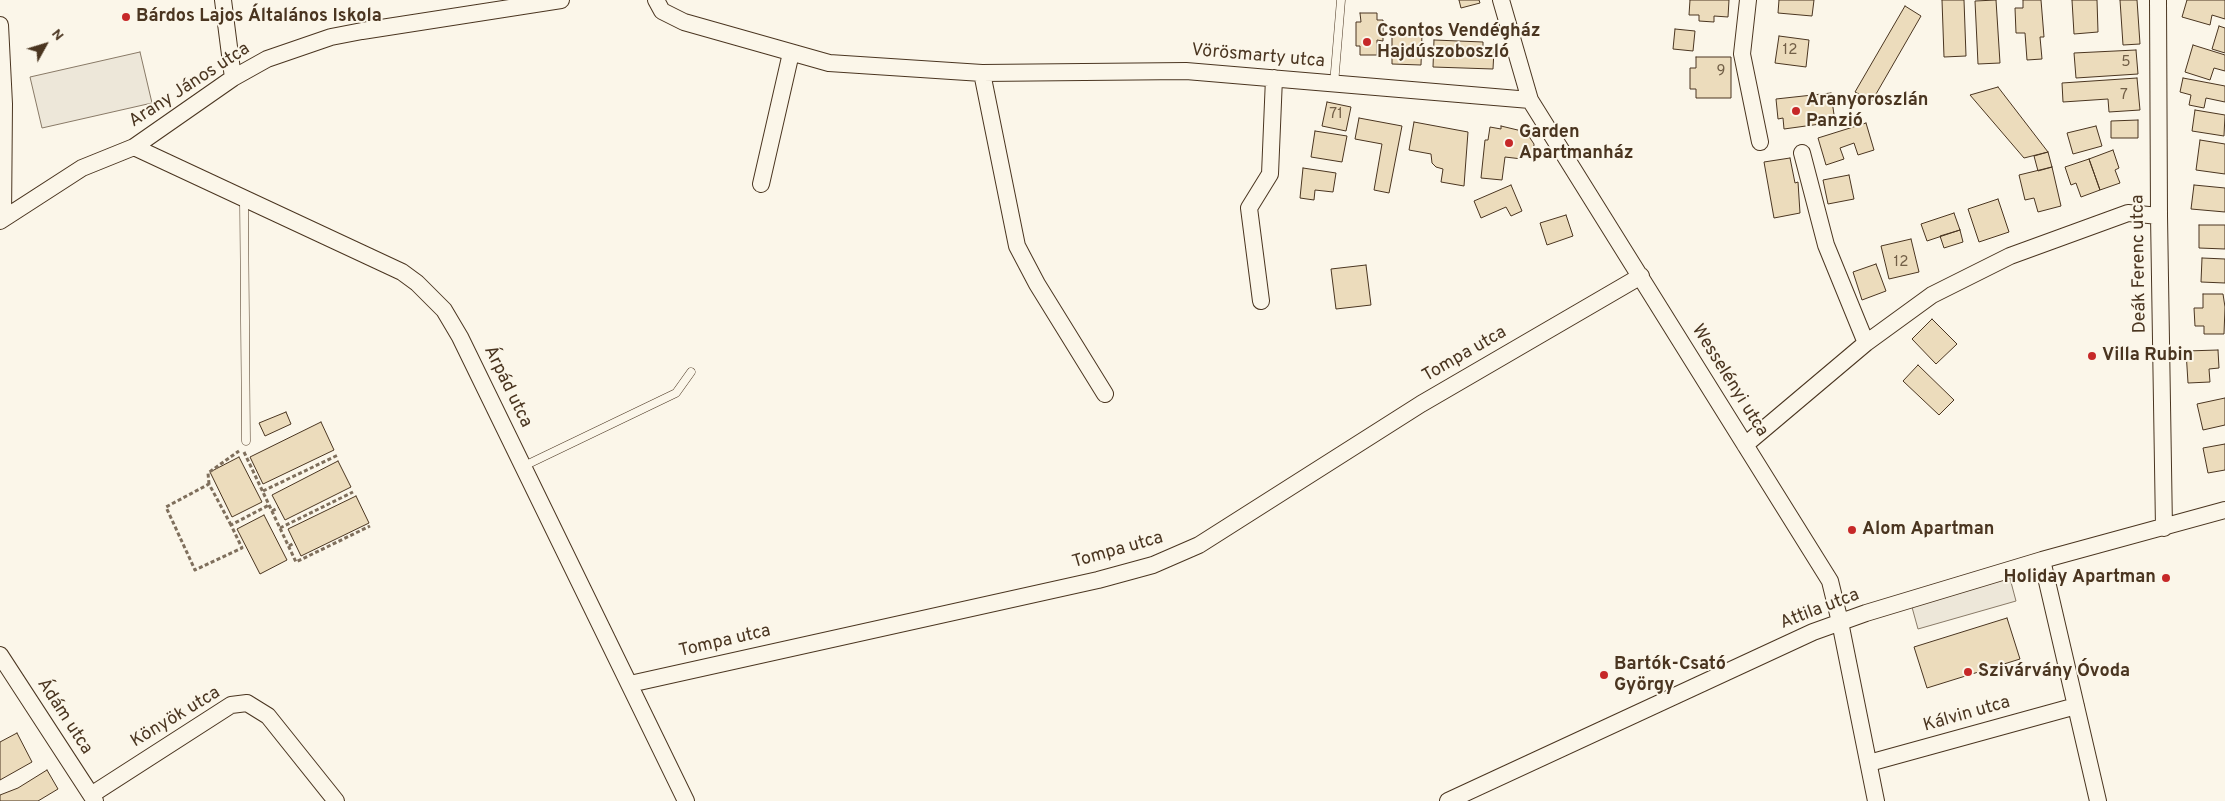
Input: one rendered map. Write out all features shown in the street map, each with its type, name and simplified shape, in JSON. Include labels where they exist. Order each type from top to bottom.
[{"type":"street","points":[[223,0],[233,78]]},
{"type":"street","name":"Arany János utca","points":[[1,220],[82,168],[134,147],[233,78],[268,59],[331,37],[561,0]]},
{"type":"street","name":"Vörösmarty utca","points":[[656,0],[662,11],[684,22],[830,64],[982,73],[1186,71],[1530,100]]},
{"type":"street","name":"Wesselényi utca","points":[[1500,0],[1530,100],[1830,581],[1876,801]]},
{"type":"street","points":[[1748,0],[1742,54],[1760,142]]},
{"type":"street","name":"Deák Ferenc utca","points":[[2158,0],[2158,216],[2164,528]]},
{"type":"street","points":[[0,25],[4,104],[1,220]]},
{"type":"street","points":[[761,184],[791,53]]},
{"type":"street","points":[[982,73],[1017,246],[1037,284],[1105,394]]},
{"type":"street","points":[[1261,301],[1249,208],[1270,174],[1274,78]]},
{"type":"street","name":"Árpád utca","points":[[134,147],[244,200],[402,272],[431,295],[444,310],[460,337],[524,466],[686,801]]},
{"type":"street","points":[[1802,153],[1826,245],[1866,343]]},
{"type":"street","points":[[1745,445],[1866,343],[1932,294],[2010,256],[2128,213],[2158,216]]},
{"type":"street","name":"Tompa utca","points":[[630,684],[1098,580],[1153,565],[1199,545],[1421,404],[1641,276]]},
{"type":"street","name":"Attila utca","points":[[1448,801],[1813,632],[2042,560],[2225,510]]},
{"type":"street","points":[[2042,560],[2098,801]]},
{"type":"street","name":"Ádám utca","points":[[0,655],[93,798]]},
{"type":"street","name":"Könyök utca","points":[[93,798],[231,705],[247,703],[268,716],[336,801]]},
{"type":"street","name":"Kálvin utca","points":[[1868,763],[2076,706]]},
{"type":"lane","points":[[1334,84],[1341,0]]},
{"type":"lane","points":[[244,200],[246,441]]},
{"type":"lane","points":[[524,466],[676,393],[691,372]]},
{"type":"path","points":[[209,484],[166,507],[195,570],[242,548],[209,484],[208,473],[245,447],[244,452],[256,473],[296,562],[370,526]]},
{"type":"path","points":[[263,492],[338,455]]},
{"type":"path","points":[[280,528],[353,492]]},
{"type":"path","points":[[231,525],[269,505]]},
{"type":"path","points":[[272,511],[278,508]]},
{"type":"path","points":[[289,546],[294,542]]},
{"type":"shaded area","points":[[140,52],[152,103],[42,128],[30,77]]},
{"type":"shaded area","points":[[2008,571],[2016,601],[1918,629],[1910,600]]},
{"type":"building","points":[[1459,0],[1479,0],[1480,3],[1461,8]]},
{"type":"building","points":[[1690,0],[1729,0],[1728,17],[1714,16],[1714,22],[1699,21],[1699,15],[1689,15]]},
{"type":"building","points":[[1779,0],[1814,0],[1812,16],[1778,13]]},
{"type":"building","points":[[1942,0],[1964,0],[1966,56],[1944,57]]},
{"type":"building","points":[[1996,0],[2000,63],[1978,64],[1975,1]]},
{"type":"building","points":[[2023,0],[2041,0],[2044,37],[2040,37],[2042,59],[2027,60],[2025,33],[2016,33],[2015,8],[2023,8]]},
{"type":"building","points":[[2072,0],[2097,0],[2098,32],[2074,34]]},
{"type":"building","points":[[2120,0],[2137,0],[2140,44],[2123,45]]},
{"type":"building","points":[[2187,0],[2225,0],[2225,19],[2212,15],[2210,25],[2182,17]]},
{"type":"building","points":[[1905,6],[1921,16],[1872,101],[1855,92]]},
{"type":"building","points":[[1360,13],[1377,13],[1377,20],[1383,20],[1383,41],[1377,40],[1377,55],[1360,55],[1360,46],[1356,46],[1356,22],[1361,22]]},
{"type":"building","points":[[2219,26],[2225,28],[2225,53],[2212,49]]},
{"type":"building","points":[[1675,29],[1695,31],[1693,51],[1673,49]]},
{"type":"building","points":[[1392,34],[1422,34],[1421,65],[1392,64]]},
{"type":"building","points":[[1779,36],[1809,40],[1806,67],[1775,63]]},
{"type":"building","points":[[1434,40],[1483,42],[1483,49],[1494,50],[1493,69],[1433,67]]},
{"type":"building","points":[[2193,45],[2225,55],[2225,71],[2214,68],[2210,80],[2185,72]]},
{"type":"building","points":[[2136,50],[2138,74],[2076,78],[2074,53]]},
{"type":"building","points":[[1696,57],[1731,57],[1731,98],[1696,98],[1696,89],[1690,89],[1690,68],[1696,68]]},
{"type":"building","points":[[2137,78],[2140,110],[2109,112],[2108,99],[2063,102],[2062,83]]},
{"type":"building","points":[[2183,78],[2225,86],[2225,102],[2206,98],[2204,108],[2189,105],[2191,95],[2180,92]]},
{"type":"building","points":[[1998,87],[2048,152],[2024,158],[1970,95]]},
{"type":"building","points":[[1831,93],[1835,122],[1784,129],[1783,118],[1778,119],[1776,99]]},
{"type":"building","points":[[1327,102],[1351,107],[1346,131],[1322,126]]},
{"type":"building","points":[[2195,110],[2225,115],[2224,136],[2192,131]]},
{"type":"building","points":[[1359,118],[1402,126],[1389,193],[1374,190],[1382,144],[1355,139]]},
{"type":"building","points":[[2138,120],[2138,138],[2111,138],[2111,121]]},
{"type":"building","points":[[1414,122],[1468,132],[1464,186],[1441,182],[1443,169],[1436,167],[1432,163],[1431,154],[1409,150]]},
{"type":"building","points":[[1866,123],[1874,150],[1858,155],[1854,143],[1840,148],[1844,159],[1826,165],[1818,138]]},
{"type":"building","points":[[1501,126],[1526,132],[1534,144],[1533,157],[1523,155],[1522,159],[1505,157],[1502,180],[1481,178],[1485,140],[1488,140],[1490,127],[1501,129]]},
{"type":"building","points":[[2096,126],[2102,146],[2073,154],[2067,133]]},
{"type":"building","points":[[1315,131],[1347,136],[1342,162],[1311,157]]},
{"type":"building","points":[[2200,140],[2225,144],[2225,174],[2196,170]]},
{"type":"building","points":[[2113,150],[2119,168],[2115,170],[2120,183],[2100,190],[2089,159]]},
{"type":"building","points":[[2048,152],[2052,167],[2038,171],[2034,156]]},
{"type":"building","points":[[1790,158],[1795,183],[1798,182],[1800,213],[1774,218],[1764,162]]},
{"type":"building","points":[[2089,159],[2100,190],[2081,197],[2076,183],[2071,185],[2065,167]]},
{"type":"building","points":[[2052,167],[2061,206],[2038,212],[2034,198],[2025,200],[2019,175]]},
{"type":"building","points":[[1303,168],[1336,173],[1333,192],[1315,190],[1314,200],[1300,198]]},
{"type":"building","points":[[1849,175],[1854,199],[1828,204],[1823,180]]},
{"type":"building","points":[[1511,185],[1522,211],[1511,216],[1506,207],[1481,218],[1474,201]]},
{"type":"building","points":[[2194,185],[2225,188],[2225,212],[2191,209]]},
{"type":"building","points":[[1998,199],[2009,232],[1979,242],[1968,209]]},
{"type":"building","points":[[1954,213],[1960,230],[1927,241],[1921,224]]},
{"type":"building","points":[[1566,215],[1573,236],[1547,245],[1540,223]]},
{"type":"building","points":[[2199,225],[2225,225],[2225,249],[2199,248]]},
{"type":"building","points":[[1960,230],[1963,242],[1944,248],[1940,236]]},
{"type":"building","points":[[1911,239],[1919,272],[1889,279],[1881,246]]},
{"type":"building","points":[[2202,258],[2225,259],[2225,283],[2201,282]]},
{"type":"building","points":[[1876,264],[1886,291],[1862,300],[1853,272]]},
{"type":"building","points":[[1366,265],[1371,305],[1336,309],[1331,269]]},
{"type":"building","points":[[2203,294],[2223,294],[2225,307],[2224,334],[2204,334],[2204,326],[2195,326],[2194,308],[2203,308]]},
{"type":"building","points":[[1932,319],[1957,344],[1936,364],[1912,339]]},
{"type":"building","points":[[2218,350],[2219,368],[2209,369],[2210,382],[2188,383],[2186,351]]},
{"type":"building","points":[[1918,365],[1954,400],[1939,415],[1903,381]]},
{"type":"building","points":[[2225,398],[2225,425],[2203,430],[2197,404]]},
{"type":"building","points":[[286,412],[291,424],[265,436],[259,423]]},
{"type":"building","points":[[321,422],[334,450],[263,484],[250,457]]},
{"type":"building","points":[[2225,444],[2225,470],[2208,473],[2203,448]]},
{"type":"building","points":[[239,457],[262,502],[232,517],[210,472]]},
{"type":"building","points":[[338,461],[351,487],[285,520],[272,495]]},
{"type":"building","points":[[356,496],[369,523],[301,556],[288,529]]},
{"type":"building","points":[[264,515],[287,560],[260,574],[237,529]]},
{"type":"building","points":[[2007,618],[2020,659],[1927,688],[1914,647]]},
{"type":"building","points":[[17,733],[32,762],[0,780],[0,742]]},
{"type":"building","points":[[47,770],[58,789],[38,801],[0,801],[0,795],[18,788]]},
{"type":"place","name":"Bárdos Lajos Általános Iskola","points":[[126,17]]},
{"type":"place","name":"Csontos Vendégház Hajdúszoboszló","points":[[1367,42]]},
{"type":"place","name":"Aranyoroszlán Panzió","points":[[1796,111]]},
{"type":"place","name":"Garden Apartmanház","points":[[1509,143]]},
{"type":"place","name":"Villa Rubin","points":[[2092,356]]},
{"type":"place","name":"Alom Apartman","points":[[1852,530]]},
{"type":"place","name":"Holiday Apartman","points":[[2166,578]]},
{"type":"place","name":"Szivárvány Óvoda","points":[[1968,672]]},
{"type":"place","name":"Bartók-Csató György","points":[[1604,675]]}]
